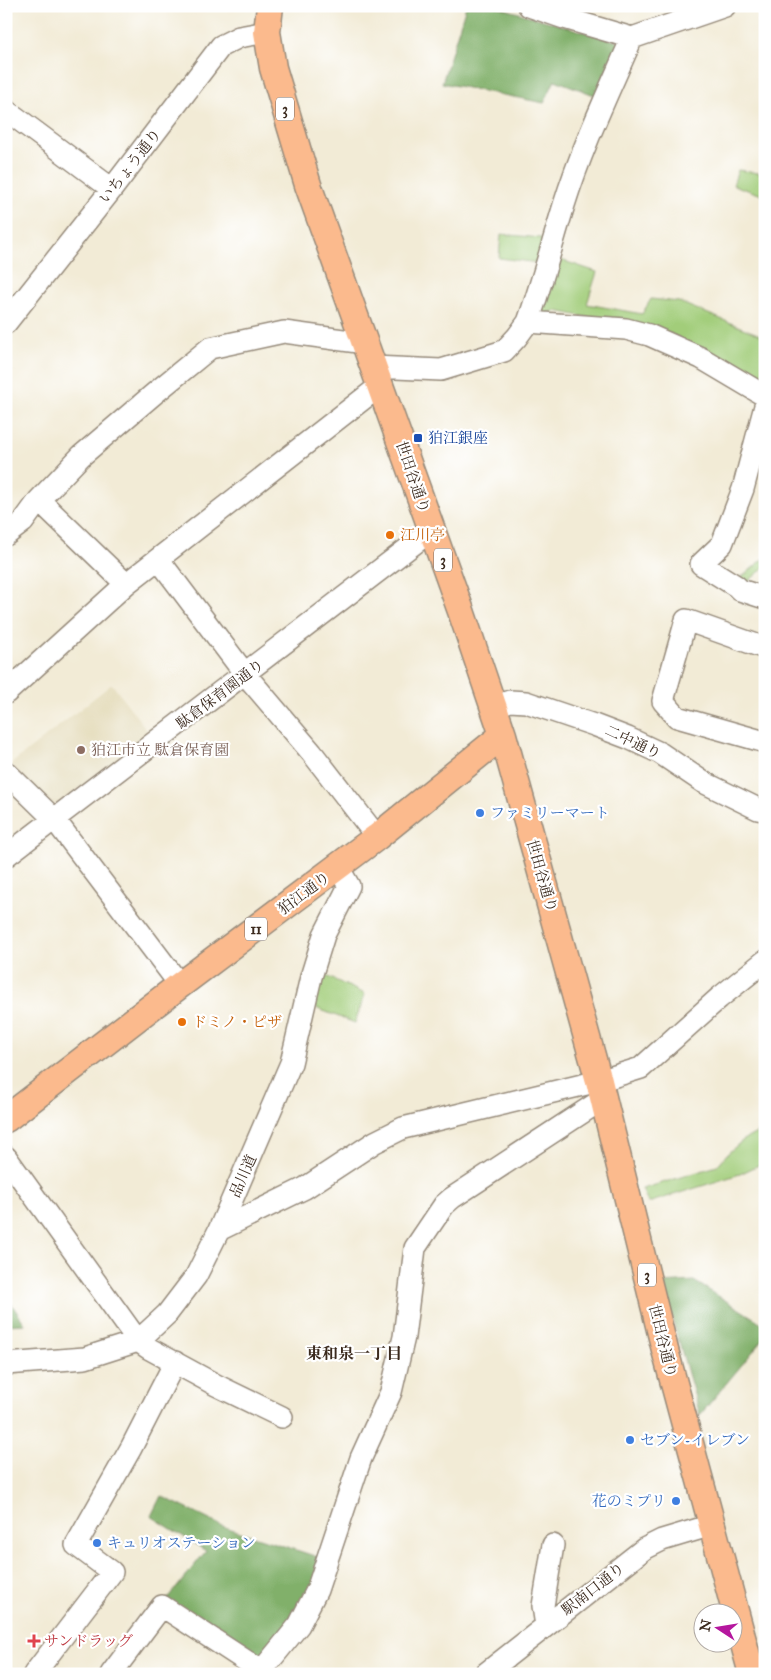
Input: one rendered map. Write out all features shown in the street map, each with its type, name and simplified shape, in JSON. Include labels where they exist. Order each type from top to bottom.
[{"type":"main road","name":"世田谷通り","points":[[268,19],[273,68],[308,185],[432,530],[503,735],[601,1090],[665,1350],[752,1674]]},
{"type":"main road","name":"狛江通り","points":[[6,1119],[377,837],[503,735]]},
{"type":"street","points":[[529,6],[632,38],[725,6]]},
{"type":"street","name":"いちょう通り","points":[[6,323],[112,189],[221,46],[268,19]]},
{"type":"street","points":[[6,535],[15,520],[39,500],[81,456],[210,348],[284,332],[373,365],[442,370],[504,351],[528,322],[564,204],[590,132],[632,38]]},
{"type":"street","points":[[6,110],[112,189]]},
{"type":"street","points":[[528,322],[626,329],[649,335],[700,358],[765,396]]},
{"type":"street","points":[[6,693],[126,584],[159,560],[373,365]]},
{"type":"street","points":[[765,406],[743,489],[722,544],[701,564],[740,590],[765,598]]},
{"type":"street","points":[[39,500],[126,584]]},
{"type":"street","name":"駄倉保育園通り","points":[[6,856],[432,530]]},
{"type":"street","points":[[159,560],[245,674],[312,753],[377,837]]},
{"type":"street","points":[[765,648],[686,620],[663,701],[677,716],[765,742]]},
{"type":"street","name":"二中通り","points":[[493,707],[510,701],[526,702],[603,728],[660,753],[703,782],[763,803]]},
{"type":"street","points":[[6,772],[55,820],[180,985]]},
{"type":"street","name":"品川道","points":[[6,1364],[85,1358],[138,1341],[167,1314],[196,1276],[219,1230],[291,1063],[311,977],[324,935],[349,886],[338,867]]},
{"type":"street","points":[[111,1674],[162,1606],[262,1673],[299,1625],[317,1590],[361,1458],[391,1392],[404,1337],[415,1248],[444,1205],[601,1090],[641,1068],[718,998],[765,961]]},
{"type":"street","points":[[219,1230],[305,1188],[375,1142],[403,1128],[601,1090]]},
{"type":"street","points":[[6,1157],[138,1341],[216,1385],[282,1417]]},
{"type":"street","points":[[34,1674],[112,1572],[76,1545],[131,1448],[175,1362]]},
{"type":"street","name":"駅南口通り","points":[[486,1674],[644,1549],[662,1540],[712,1525]]},
{"type":"street","points":[[546,1626],[543,1606],[553,1545]]},
{"type":"shaded area","name":"狛江市立 駄倉保育園","points":[[112,684],[152,737],[56,805],[48,803],[11,764]]},
{"type":"green space","points":[[466,6],[495,6],[626,44],[602,98],[555,80],[544,103],[442,83]]},
{"type":"green space","points":[[738,170],[765,174],[765,196],[733,185]]},
{"type":"green space","points":[[501,234],[550,239],[539,263],[499,258]]},
{"type":"green space","points":[[552,257],[597,272],[587,304],[642,314],[651,299],[679,302],[765,337],[765,385],[671,334],[556,311],[536,316]]},
{"type":"green space","points":[[765,558],[765,567],[745,584],[739,579]]},
{"type":"green space","points":[[313,970],[365,994],[355,1023],[305,1004]]},
{"type":"green space","points":[[760,1131],[765,1131],[765,1162],[740,1174],[648,1203],[642,1189],[717,1166],[742,1141]]},
{"type":"green space","points":[[694,1281],[765,1325],[765,1337],[700,1415],[662,1283]]},
{"type":"green space","points":[[6,1296],[25,1324],[6,1325]]},
{"type":"green space","points":[[161,1496],[222,1526],[327,1560],[261,1671],[162,1606],[206,1551],[151,1516]]},
{"type":"place","name":"狛江銀座","points":[[418,438]]},
{"type":"place","name":"江川亭","points":[[390,535]]},
{"type":"place","name":"狛江市立 駄倉保育園","points":[[81,750]]},
{"type":"place","name":"ファミリーマート","points":[[480,813]]},
{"type":"place","name":"ドミノ・ピザ","points":[[182,1022]]},
{"type":"place","name":"セブン-イレブン","points":[[630,1440]]},
{"type":"place","name":"花のミプリ","points":[[676,1501]]},
{"type":"place","name":"キュリオステーション","points":[[97,1543]]},
{"type":"place","name":"サンドラッグ","points":[[34,1641]]},
{"type":"district","name":"東和泉一丁目","points":[[354,1353]]}]
